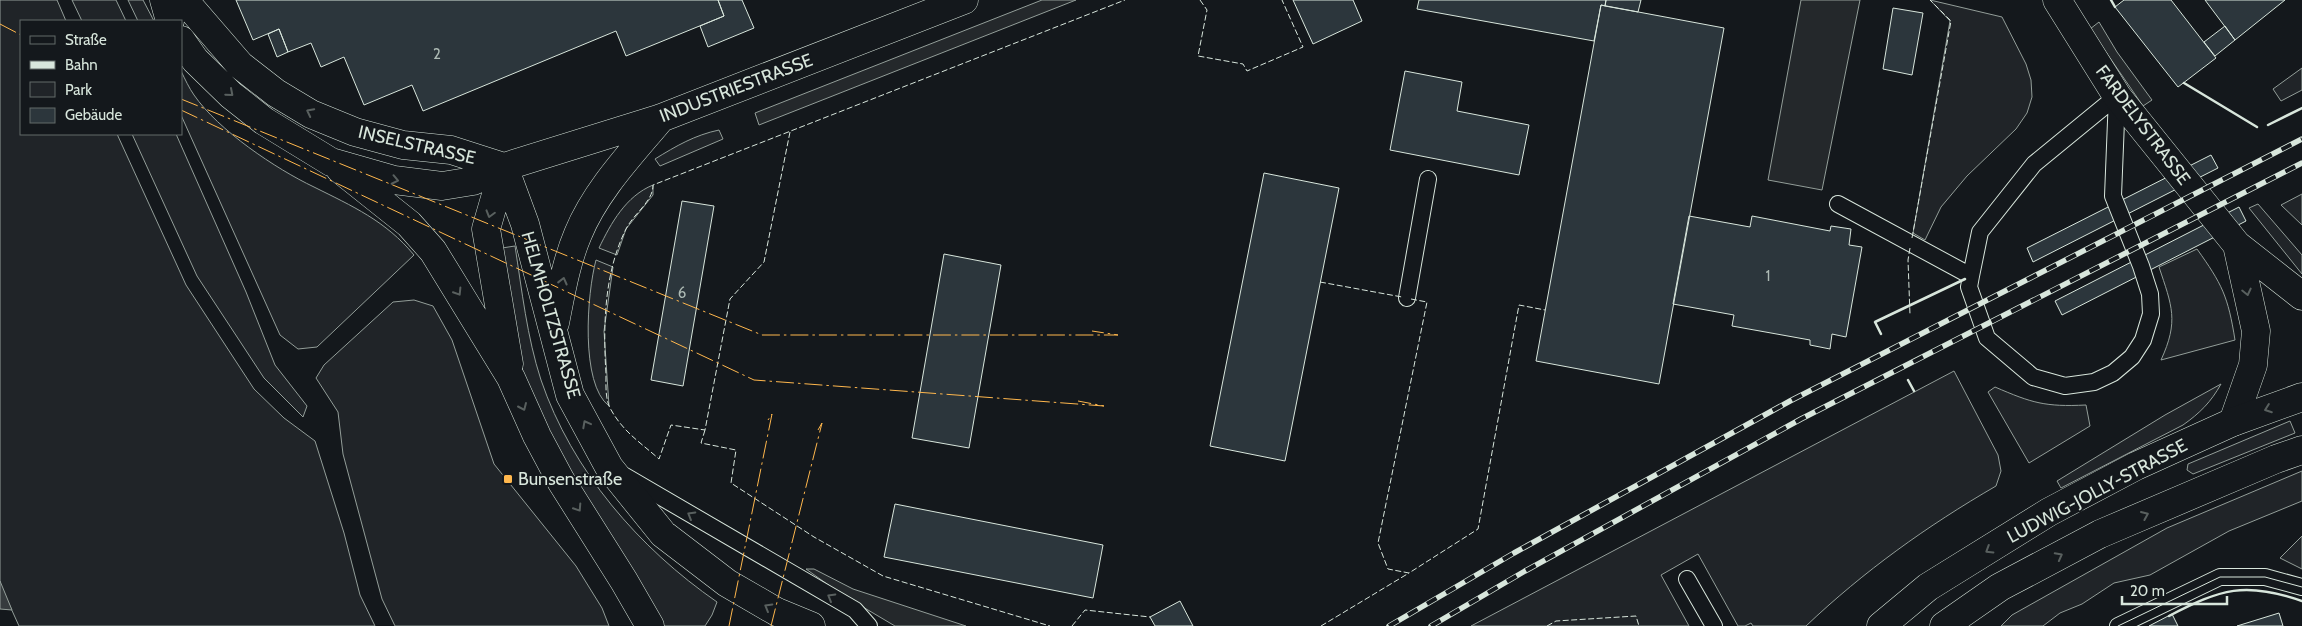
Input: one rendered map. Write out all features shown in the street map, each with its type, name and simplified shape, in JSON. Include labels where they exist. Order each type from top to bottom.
[{"type":"street","points":[[164,0],[170,20]]},
{"type":"street","name":"INSELSTRASSE","points":[[184,0],[240,65],[276,93],[311,114],[355,132],[403,145],[451,150],[504,167]]},
{"type":"street","name":"INDUSTRIESTRASSE","points":[[504,167],[661,118],[964,0]]},
{"type":"street","name":"FARDELYSTRASSE","points":[[2057,0],[2117,96],[2237,245],[2302,296]]},
{"type":"street","name":"INSELSTRASSE","points":[[182,41],[195,60],[231,95],[264,121],[331,162],[394,180],[442,186],[473,180],[504,167]]},
{"type":"street","points":[[554,329],[563,282],[572,250],[583,223],[607,185],[661,118]]},
{"type":"street","points":[[331,162],[409,224],[432,251],[511,378],[537,436],[561,481],[650,626]]},
{"type":"street","points":[[504,167],[486,229],[511,378]]},
{"type":"street","name":"HELMHOLTZSTRASSE","points":[[504,167],[525,224],[570,395],[609,467],[663,534],[727,583],[777,612],[811,626]]},
{"type":"street","name":"FARDELYSTRASSE","points":[[2233,422],[2252,365],[2256,331],[2237,245]]},
{"type":"street","name":"LUDWIG-JOLLY-STRASSE","points":[[1881,626],[1928,587],[2049,512],[2136,466],[2233,422],[2302,397]]},
{"type":"street","points":[[1944,626],[2000,587],[2100,534],[2276,459],[2302,450]]},
{"type":"street","points":[[1969,626],[2000,587]]},
{"type":"lane","points":[[2117,96],[2113,196],[2141,266],[2150,294],[2151,314],[2143,340],[2132,357],[2113,373],[2094,382],[2065,386],[2034,377],[2007,357],[1987,338],[1969,287],[1980,232],[2028,172],[2117,96]]},
{"type":"lane","points":[[1407,298],[1428,179]]},
{"type":"lane","points":[[1838,204],[1971,276]]},
{"type":"lane","points":[[609,467],[855,610],[869,626]]},
{"type":"lane","points":[[2118,626],[2220,577],[2265,577],[2302,587]]},
{"type":"lane","points":[[1687,580],[1714,626]]},
{"type":"green space","points":[[0,0],[57,0],[66,20],[20,20],[20,135],[117,135],[186,285],[254,389],[284,418],[315,441],[344,533],[360,595],[375,626],[19,626],[0,584]]},
{"type":"green space","points":[[72,0],[116,0],[126,20],[82,20]]},
{"type":"green space","points":[[128,0],[143,0],[153,20],[138,20]]},
{"type":"green space","points":[[1930,0],[2002,17],[2026,64],[2031,80],[2032,97],[2027,113],[2016,129],[1967,176],[1941,207],[1925,240],[1913,233],[1950,21]]},
{"type":"green space","points":[[2302,68],[2302,90],[2281,101],[2273,89]]},
{"type":"green space","points":[[182,73],[192,92],[204,108],[232,135],[283,170],[368,215],[392,233],[414,255],[317,347],[298,349],[280,335],[182,117]]},
{"type":"green space","points":[[719,130],[723,139],[660,166],[655,159],[686,142]]},
{"type":"green space","points":[[132,135],[176,135],[246,292],[275,365],[307,406],[303,417],[264,378],[197,276]]},
{"type":"green space","points":[[653,185],[653,195],[626,229],[617,255],[599,248],[620,211],[635,196]]},
{"type":"green space","points":[[2302,194],[2302,225],[2281,205]]},
{"type":"green space","points":[[2258,204],[2302,255],[2302,274],[2249,208]]},
{"type":"green space","points":[[515,246],[532,347],[541,380],[554,413],[590,476],[611,505],[661,557],[688,581],[717,602],[705,626],[664,626],[571,475],[526,384],[515,340],[502,248]]},
{"type":"green space","points":[[2197,249],[2223,291],[2230,312],[2235,340],[2161,360],[2170,334],[2172,314],[2159,267]]},
{"type":"green space","points":[[596,260],[613,267],[604,331],[609,406],[600,395],[593,379],[588,337],[590,294]]},
{"type":"green space","points":[[414,300],[433,306],[452,340],[494,464],[576,566],[602,608],[609,626],[395,626],[382,599],[343,454],[338,412],[316,378],[324,365],[393,302]]},
{"type":"green space","points":[[1954,371],[1998,455],[2001,471],[1996,486],[1945,517],[1897,550],[1850,587],[1806,626],[1753,626],[1751,623],[1745,626],[1738,626],[1698,554],[1661,575],[1689,626],[1471,626]]},
{"type":"green space","points":[[2221,384],[2205,407],[2183,425],[2061,488],[2057,481],[2165,415]]},
{"type":"green space","points":[[1995,387],[2039,403],[2086,405],[2090,426],[2029,463],[1988,392]]},
{"type":"green space","points":[[2290,421],[2295,433],[2193,474],[2187,470],[2188,464]]},
{"type":"green space","points":[[2302,471],[2302,501],[2229,531],[2150,575],[2114,583],[2082,604],[2060,613],[2043,626],[2001,626],[2012,615],[2167,528]]},
{"type":"green space","points":[[2302,536],[2302,569],[2280,558]]},
{"type":"shaded area","points":[[1042,0],[1076,0],[759,125],[755,113]]},
{"type":"shaded area","points":[[1801,0],[1860,0],[1822,190],[1768,180]]},
{"type":"shaded area","points":[[2099,22],[2117,52],[2152,100],[2143,106],[2090,29]]},
{"type":"shaded area","points":[[806,569],[814,569],[853,589],[966,626],[895,626],[841,594]]},
{"type":"shaded area","points":[[0,581],[12,610],[0,609]]},
{"type":"building","points":[[236,0],[718,0],[724,16],[626,56],[616,31],[423,111],[412,85],[364,105],[344,57],[321,67],[311,43],[288,52],[279,29],[253,40]]},
{"type":"building","points":[[718,0],[742,0],[754,28],[708,47],[700,26],[724,16]]},
{"type":"building","points":[[1293,0],[1353,0],[1362,21],[1313,44]]},
{"type":"building","points":[[1419,0],[1606,0],[1605,6],[1601,5],[1594,41],[1417,9]]},
{"type":"building","points":[[1606,0],[1641,0],[1638,12],[1605,6]]},
{"type":"building","points":[[2124,0],[2171,0],[2216,58],[2178,87],[2115,7]]},
{"type":"building","points":[[2205,0],[2285,0],[2235,40]]},
{"type":"building","points":[[1601,5],[1724,28],[1659,384],[1536,361]]},
{"type":"building","points":[[1893,8],[1923,13],[1912,75],[1883,69]]},
{"type":"building","points":[[2225,26],[2235,40],[2215,56],[2204,42]]},
{"type":"building","points":[[279,29],[288,52],[277,57],[268,34]]},
{"type":"building","points":[[1405,71],[1462,82],[1457,111],[1529,125],[1519,175],[1390,150]]},
{"type":"building","points":[[2211,155],[2218,168],[2033,262],[2027,248]]},
{"type":"building","points":[[1264,173],[1339,188],[1285,461],[1210,446]]},
{"type":"building","points":[[682,201],[714,206],[683,386],[651,380]]},
{"type":"building","points":[[2239,207],[2246,221],[2062,315],[2055,301]]},
{"type":"building","points":[[1689,216],[1750,227],[1752,216],[1830,231],[1831,226],[1851,229],[1849,245],[1862,247],[1846,337],[1832,334],[1830,349],[1810,345],[1810,340],[1732,326],[1734,315],[1673,304]]},
{"type":"building","points":[[944,254],[1001,265],[969,448],[912,438]]},
{"type":"building","points":[[895,504],[1103,545],[1093,598],[884,557]]},
{"type":"building","points":[[1180,601],[1193,626],[1155,626],[1150,617]]},
{"type":"building","points":[[2279,613],[2283,626],[2237,626]]},
{"type":"building","points":[[2172,614],[2178,626],[2149,626]]},
{"type":"tram line","points":[[2118,626],[2220,577],[2265,577],[2302,587]]},
{"type":"railway","points":[[1389,626],[1514,553],[1790,401],[2302,139]]},
{"type":"railway","points":[[1431,626],[1525,571],[1801,419],[2302,163]]},
{"type":"fence","points":[[790,132],[764,262],[730,299],[705,430],[671,425],[659,459],[620,424],[610,408],[607,395],[605,356],[605,319],[613,263],[629,223],[647,202],[653,185],[1125,0]]},
{"type":"fence","points":[[1200,0],[1207,10],[1198,56],[1243,64],[1247,71],[1303,47],[1282,0]]},
{"type":"fence","points":[[1912,238],[1951,21],[1930,0]]},
{"type":"fence","points":[[1910,248],[1908,260],[1910,315]]},
{"type":"fence","points":[[1320,282],[1402,297]]},
{"type":"fence","points":[[1411,299],[1427,302],[1378,543],[1388,569],[1409,573],[1478,529],[1519,305],[1545,310]]},
{"type":"fence","points":[[705,430],[701,443],[736,450],[731,483],[814,537],[883,576],[1050,626]]},
{"type":"fence","points":[[1321,626],[1409,573]]},
{"type":"fence","points":[[1072,626],[1085,610],[1150,617]]},
{"type":"fence","points":[[1547,626],[1556,621],[1636,616],[1639,626]]},
{"type":"wall","points":[[2111,0],[2115,7]]},
{"type":"wall","points":[[2184,83],[2257,127]]},
{"type":"wall","points":[[2268,125],[2302,108]]},
{"type":"wall","points":[[1881,334],[1875,322],[1965,279]]},
{"type":"wall","points":[[1908,380],[1914,391]]},
{"type":"wall","points":[[2169,616],[2204,599],[2234,591],[2264,591],[2302,601]]},
{"type":"power","points":[[0,24],[20,34]]},
{"type":"power","points":[[182,99],[762,335],[1118,335],[1092,331]]},
{"type":"power","points":[[182,110],[754,380],[1104,406],[1078,401]]},
{"type":"power","points":[[729,626],[772,414],[768,420]]},
{"type":"power","points":[[771,626],[822,423],[818,430]]},
{"type":"place","name":"Bunsenstraße","points":[[508,479]]}]
